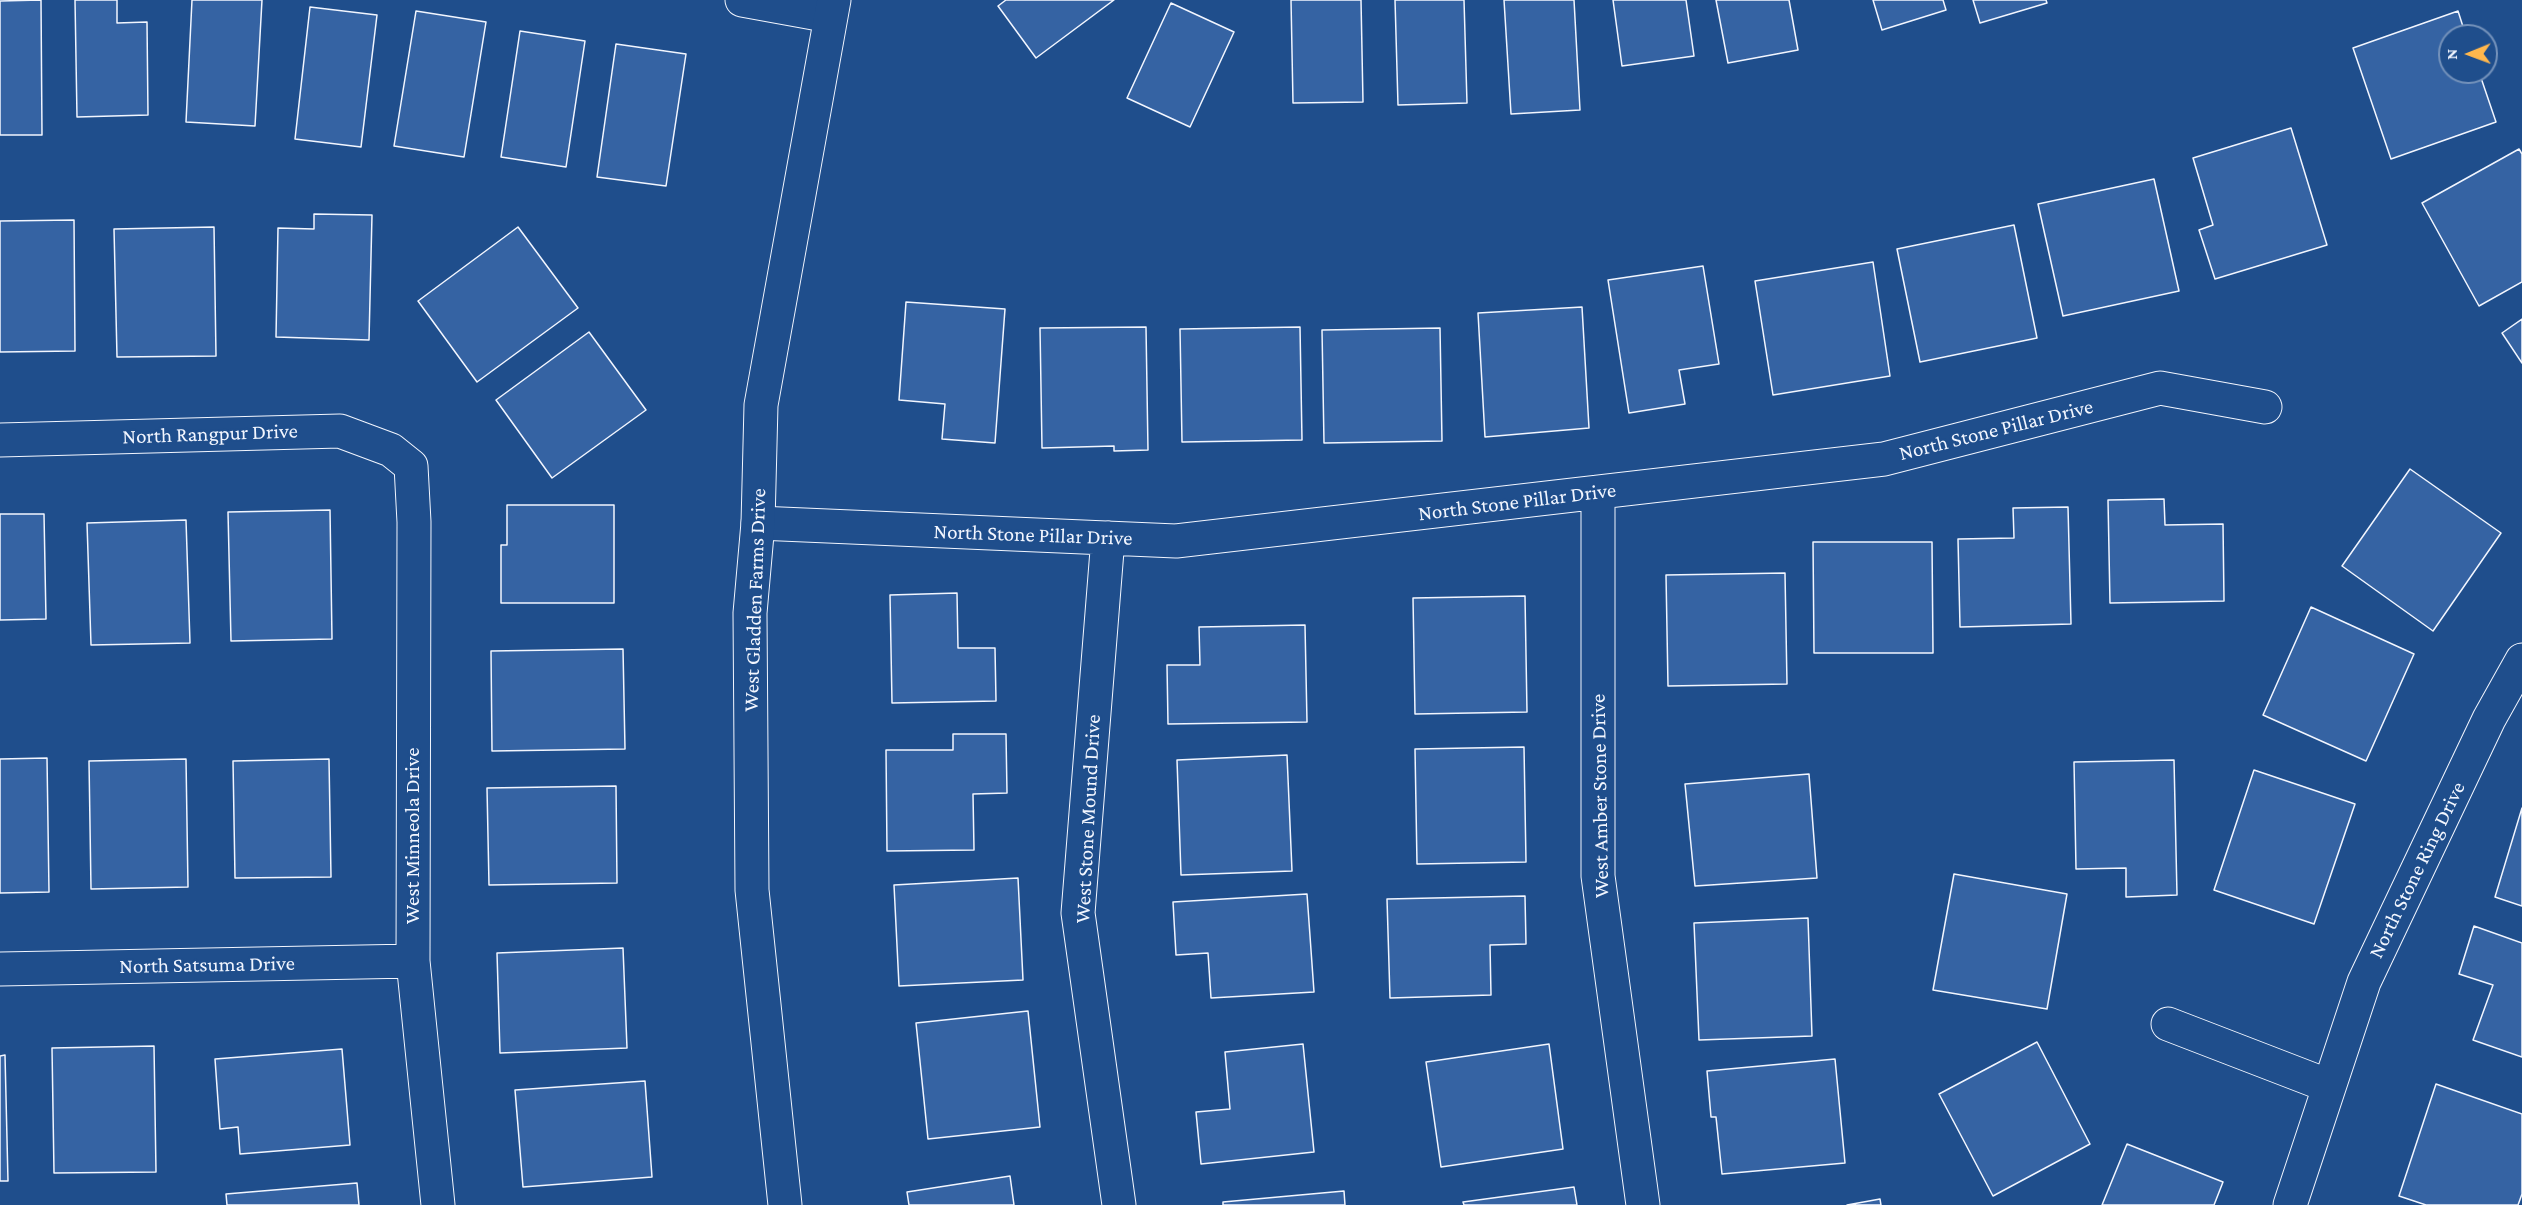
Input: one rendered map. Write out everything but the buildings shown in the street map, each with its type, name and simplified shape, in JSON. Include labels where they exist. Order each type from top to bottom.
[{"type":"street","points":[[742,0],[832,8]]},
{"type":"street","name":"West Gladden Farms Drive","points":[[785,1205],[752,890],[750,614],[758,523],[761,405],[832,8]]},
{"type":"street","name":"North Stone Pillar Drive","points":[[758,523],[1176,541],[1884,459],[2160,388],[2265,407]]},
{"type":"street","name":"North Rangpur Drive","points":[[0,440],[340,431],[391,450],[411,466]]},
{"type":"street","name":"West Minneola Drive","points":[[411,466],[414,522],[413,961],[438,1205]]},
{"type":"street","name":"West Amber Stone Drive","points":[[1598,492],[1598,876],[1643,1205]]},
{"type":"street","name":"West Stone Mound Drive","points":[[1108,538],[1078,914],[1119,1205]]},
{"type":"street","name":"North Stone Ring Drive","points":[[2290,1205],[2364,982],[2489,719],[2522,660]]},
{"type":"street","name":"North Satsuma Drive","points":[[0,969],[413,961]]},
{"type":"street","points":[[2168,1024],[2329,1086]]}]
